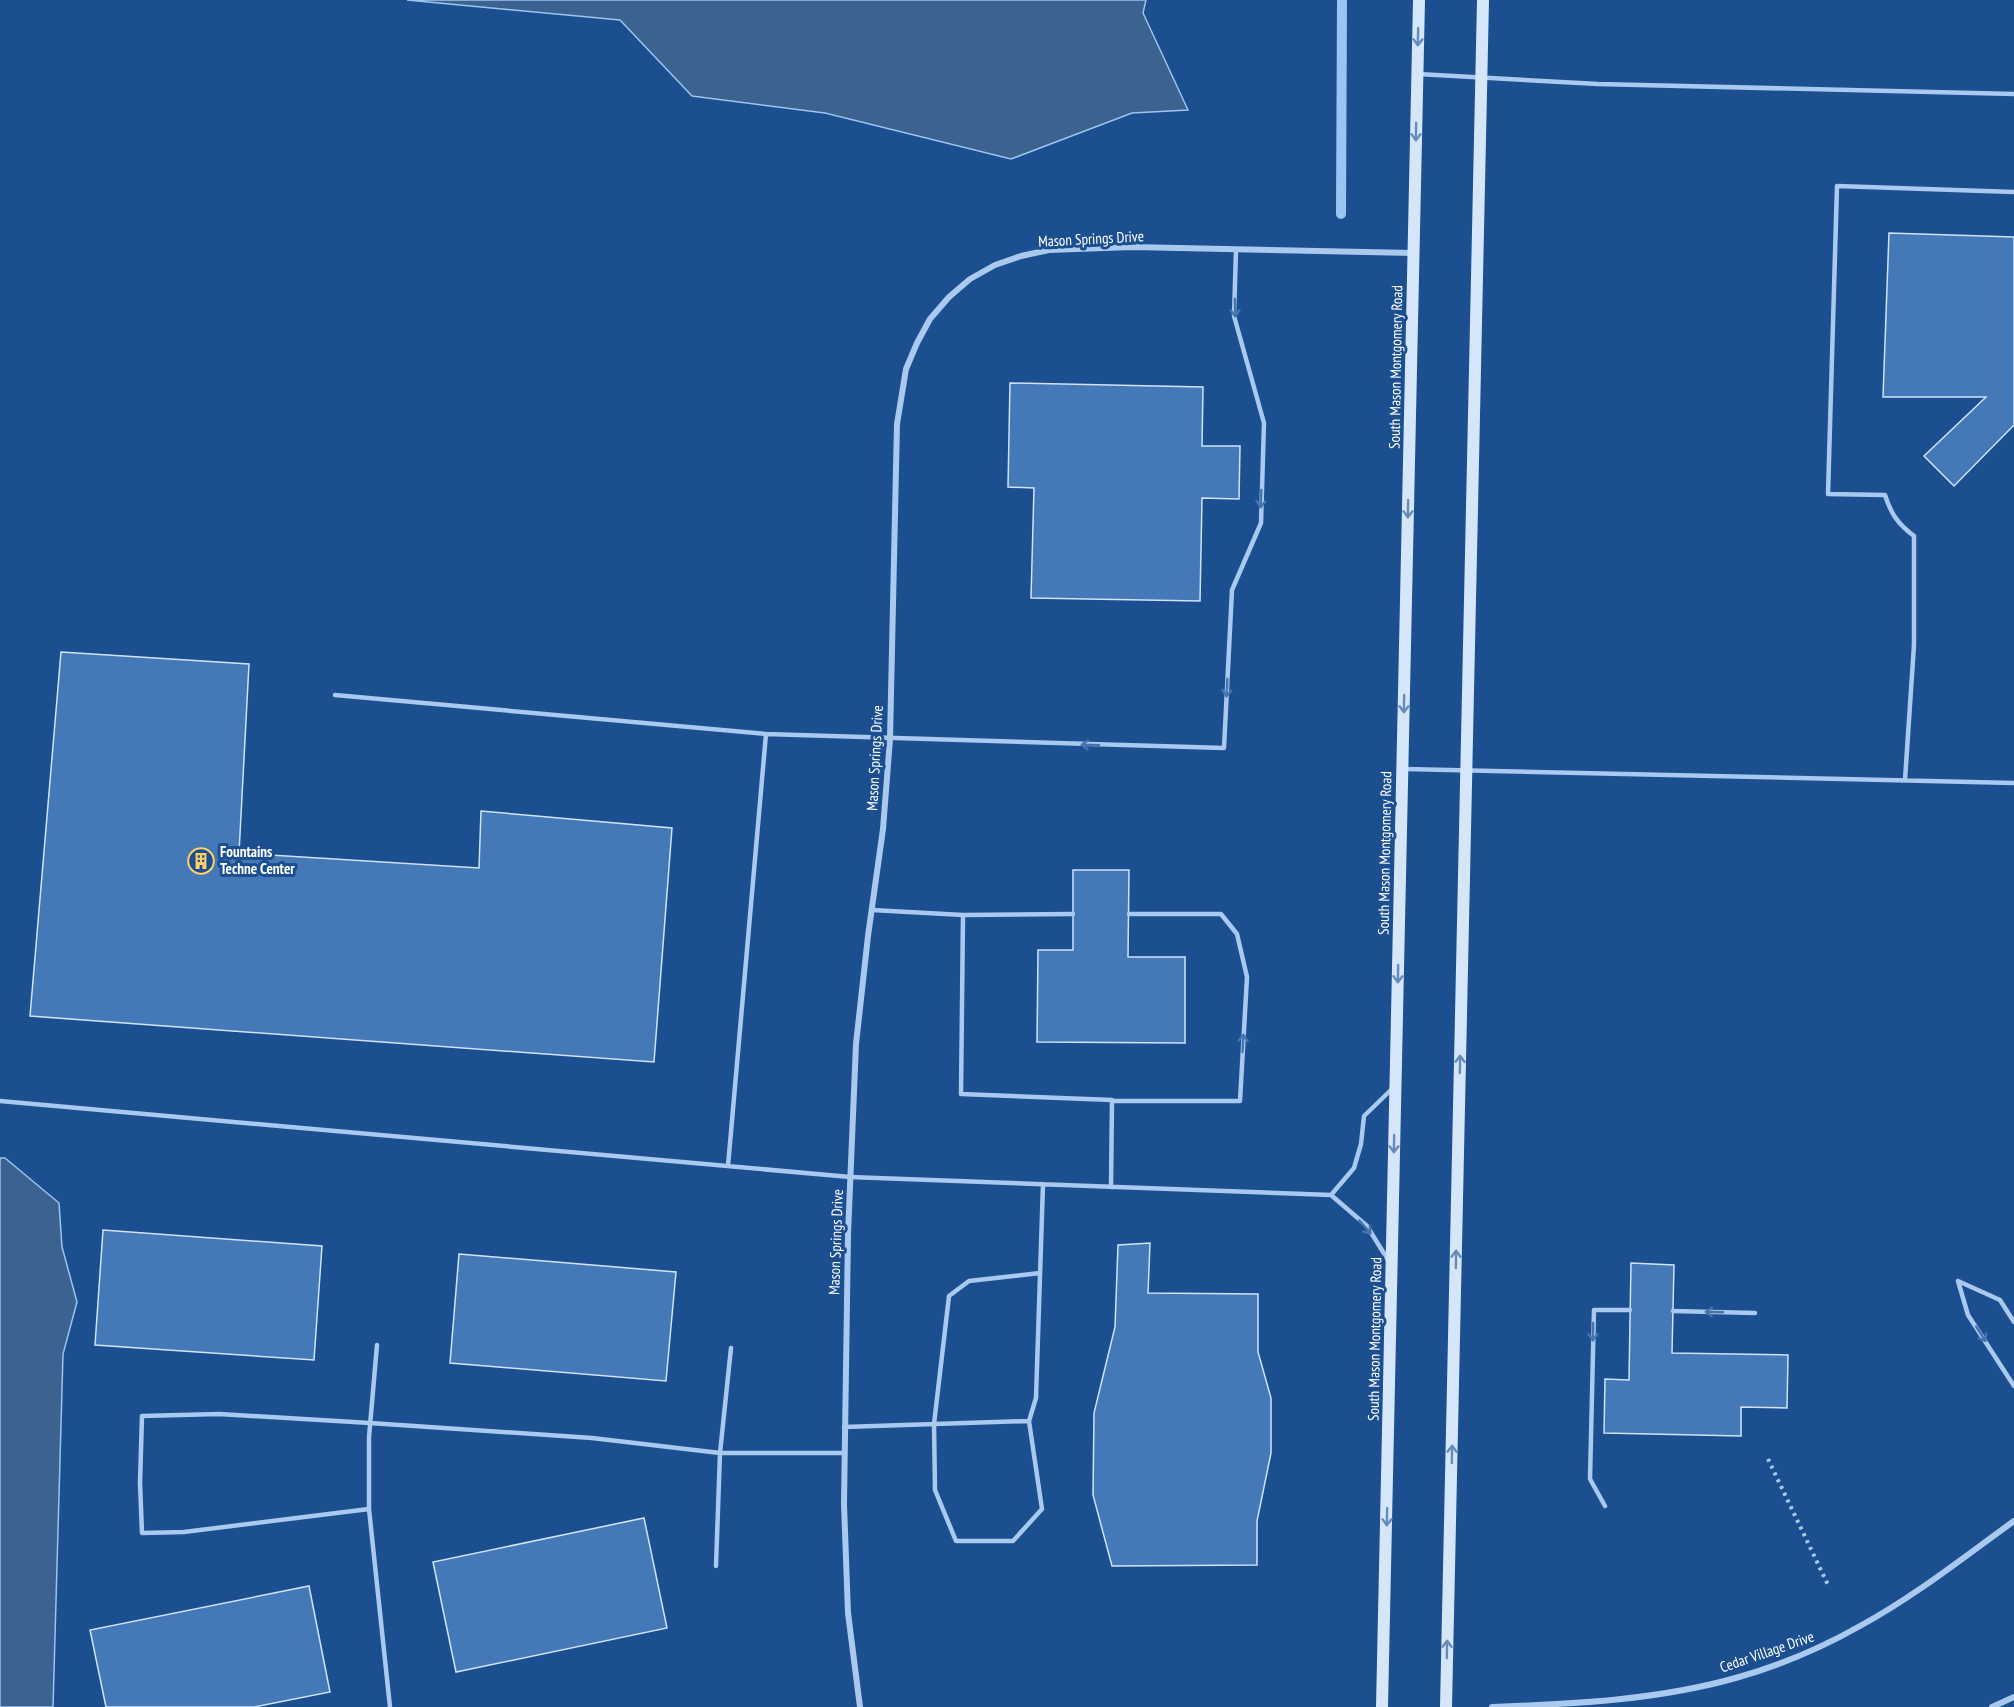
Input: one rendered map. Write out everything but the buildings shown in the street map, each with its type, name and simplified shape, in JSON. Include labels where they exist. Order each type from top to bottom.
[{"type":"main road","name":"South Mason Montgomery Road","points":[[1382,1707],[1419,0]]},
{"type":"main road","points":[[1446,1707],[1483,0]]},
{"type":"street","name":"Mason Springs Drive","points":[[860,1707],[848,1613],[844,1453],[850,1177],[856,1044],[883,830],[890,739],[897,424],[906,369],[930,319],[949,297],[970,279],[995,265],[1021,256],[1049,250],[1132,247],[1413,253]]},
{"type":"street","name":"Cedar Village Drive","points":[[1492,1707],[1555,1705],[1662,1694],[1739,1677],[1814,1649],[1862,1625],[1907,1598],[2014,1521]]},
{"type":"street","points":[[1992,1707],[2014,1697]]},
{"type":"lane","points":[[1418,74],[1598,84],[2014,94]]},
{"type":"lane","points":[[1905,780],[1914,645],[1914,536],[1900,526],[1890,512],[1885,495],[1828,494],[1836,186],[2014,192]]},
{"type":"lane","points":[[334,695],[766,734],[1224,748],[1232,590],[1261,523],[1264,423],[1234,316],[1236,250]]},
{"type":"lane","points":[[728,1166],[766,734]]},
{"type":"lane","points":[[1402,769],[2014,783]]},
{"type":"lane","points":[[872,910],[963,915],[1073,914]]},
{"type":"lane","points":[[963,915],[961,1094],[1112,1101],[1240,1101],[1247,978],[1238,934],[1221,914],[1128,914]]},
{"type":"lane","points":[[1331,1195],[1354,1168],[1361,1144],[1364,1116],[1396,1085]]},
{"type":"lane","points":[[0,1101],[850,1177],[1331,1195],[1367,1226],[1392,1265]]},
{"type":"lane","points":[[1111,1187],[1112,1101]]},
{"type":"lane","points":[[1040,1273],[969,1281],[949,1296],[934,1424],[935,1490],[956,1541],[1013,1541],[1042,1509],[1029,1421],[1036,1398],[1043,1184]]},
{"type":"lane","points":[[2014,1322],[2000,1300],[1958,1281],[1968,1315],[2014,1386]]},
{"type":"lane","points":[[1605,1506],[1590,1479],[1594,1310],[1630,1310]]},
{"type":"lane","points":[[1673,1311],[1755,1313]]},
{"type":"lane","points":[[377,1345],[370,1423],[369,1509],[390,1707]]},
{"type":"lane","points":[[716,1566],[720,1453],[731,1348]]},
{"type":"lane","points":[[369,1509],[183,1532],[142,1533],[140,1483],[142,1416],[219,1414],[370,1423],[592,1438],[720,1453],[844,1453]]},
{"type":"lane","points":[[844,1427],[1029,1421]]},
{"type":"path","points":[[1768,1459],[1829,1587]]},
{"type":"water","points":[[407,0],[1146,0],[1143,13],[1188,110],[1132,113],[1011,159],[825,113],[692,96],[620,20]]},
{"type":"water","points":[[0,1158],[5,1158],[59,1203],[62,1247],[77,1302],[63,1354],[53,1707],[0,1707]]},
{"type":"waterway","points":[[1341,214],[1342,0]]},
{"type":"place","name":"Fountains Techne Center","points":[[201,861]]}]
